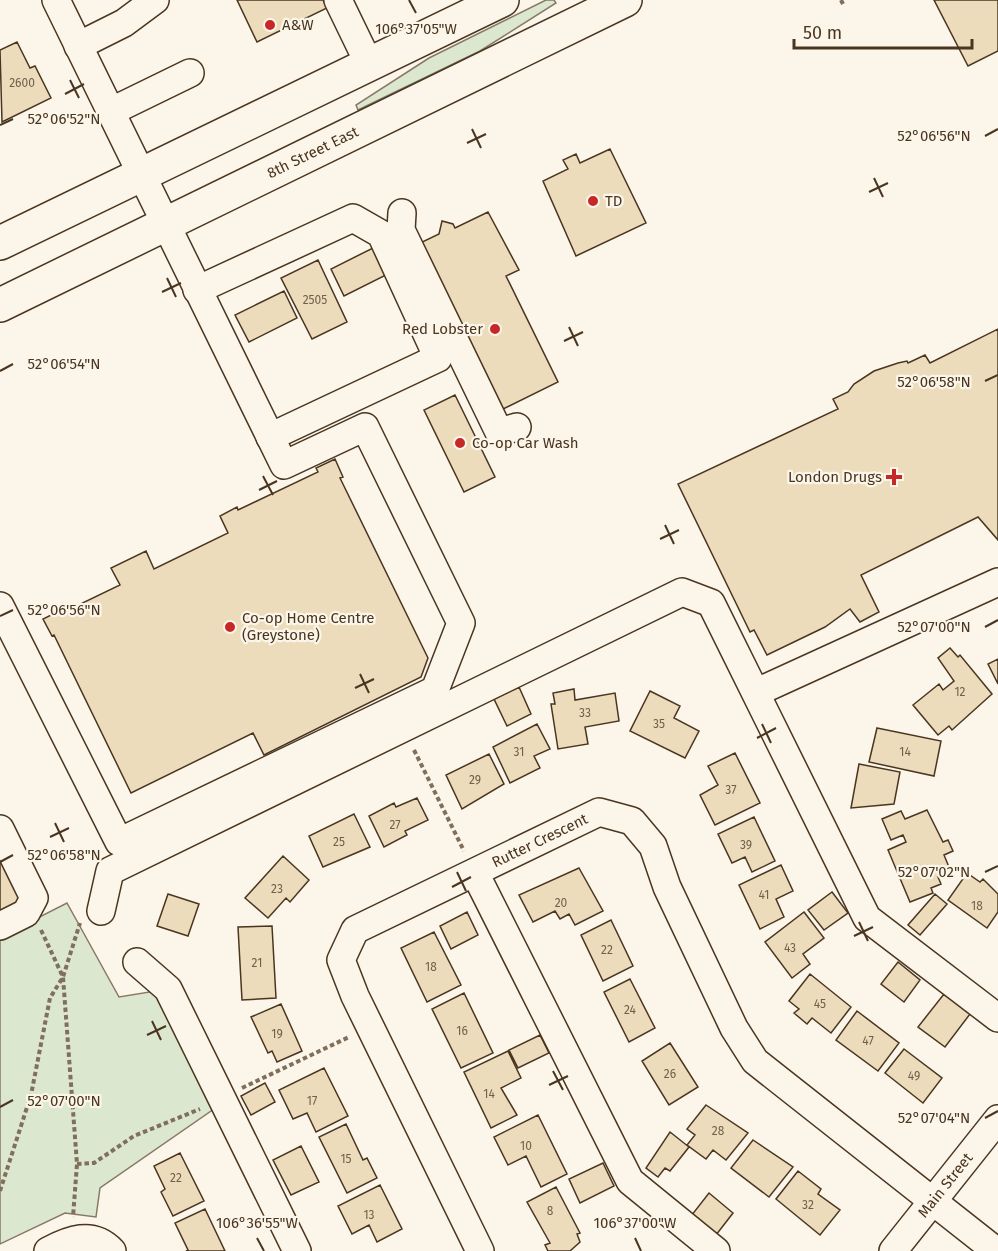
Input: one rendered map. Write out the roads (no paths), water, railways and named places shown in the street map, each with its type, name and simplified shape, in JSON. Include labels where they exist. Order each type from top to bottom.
[{"type":"main road","points":[[0,243],[502,0]]},
{"type":"main road","name":"8th Street East","points":[[0,305],[625,0]]},
{"type":"street","points":[[0,606],[118,842],[435,690],[461,623],[365,427],[284,465],[56,0]]},
{"type":"street","points":[[78,46],[124,23],[155,0]]},
{"type":"street","points":[[338,0],[369,64]]},
{"type":"street","points":[[110,112],[190,73]]},
{"type":"street","points":[[402,213],[401,230],[499,432],[517,427]]},
{"type":"street","points":[[197,290],[354,218],[381,234],[386,244],[438,358],[270,437]]},
{"type":"street","points":[[757,692],[998,582]]},
{"type":"street","points":[[101,911],[110,871],[682,592],[711,603],[867,918],[998,1018]]},
{"type":"street","name":"Rutter Crescent","points":[[480,1251],[355,996],[340,960],[355,930],[471,865],[599,812],[632,821],[653,846],[667,887],[734,1028],[755,1061],[996,1251]]},
{"type":"street","points":[[0,829],[34,898],[26,914],[0,926]]},
{"type":"street","points":[[471,865],[630,1181],[716,1251]]},
{"type":"street","points":[[137,962],[168,989],[297,1251]]},
{"type":"street","name":"Main Street","points":[[893,1251],[998,1119]]},
{"type":"street","points":[[48,1251],[71,1239],[91,1238],[112,1251]]},
{"type":"place","name":"A&W","points":[[270,25]]},
{"type":"place","name":"TD","points":[[593,201]]},
{"type":"place","name":"Red Lobster","points":[[495,329]]},
{"type":"place","name":"Co-op Car Wash","points":[[460,443]]},
{"type":"place","name":"London Drugs","points":[[894,477]]},
{"type":"place","name":"Co-op Home Centre (Greystone)","points":[[230,627]]}]
